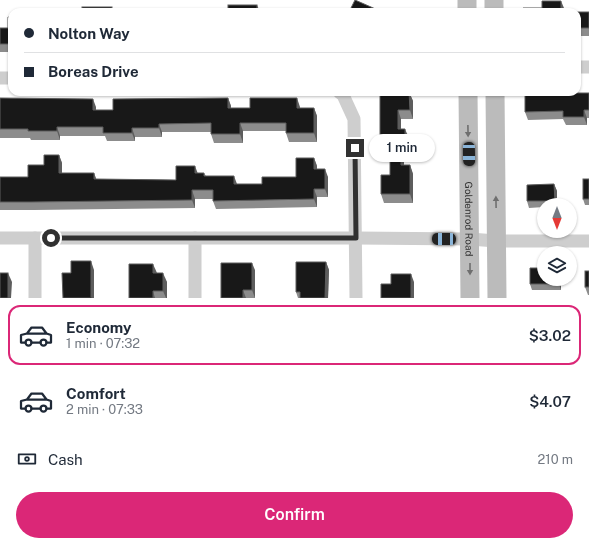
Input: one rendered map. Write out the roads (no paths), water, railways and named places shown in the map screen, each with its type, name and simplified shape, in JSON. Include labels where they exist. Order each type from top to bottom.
[{"type":"main road","name":"Goldenrod Road","points":[[468,96],[470,298]]},
{"type":"main road","points":[[495,96],[497,298]]},
{"type":"street","points":[[343,96],[354,118],[356,298]]},
{"type":"street","points":[[0,238],[356,238],[589,241]]},
{"type":"street","points":[[35,238],[35,298]]},
{"type":"street","points":[[195,238],[195,298]]}]
